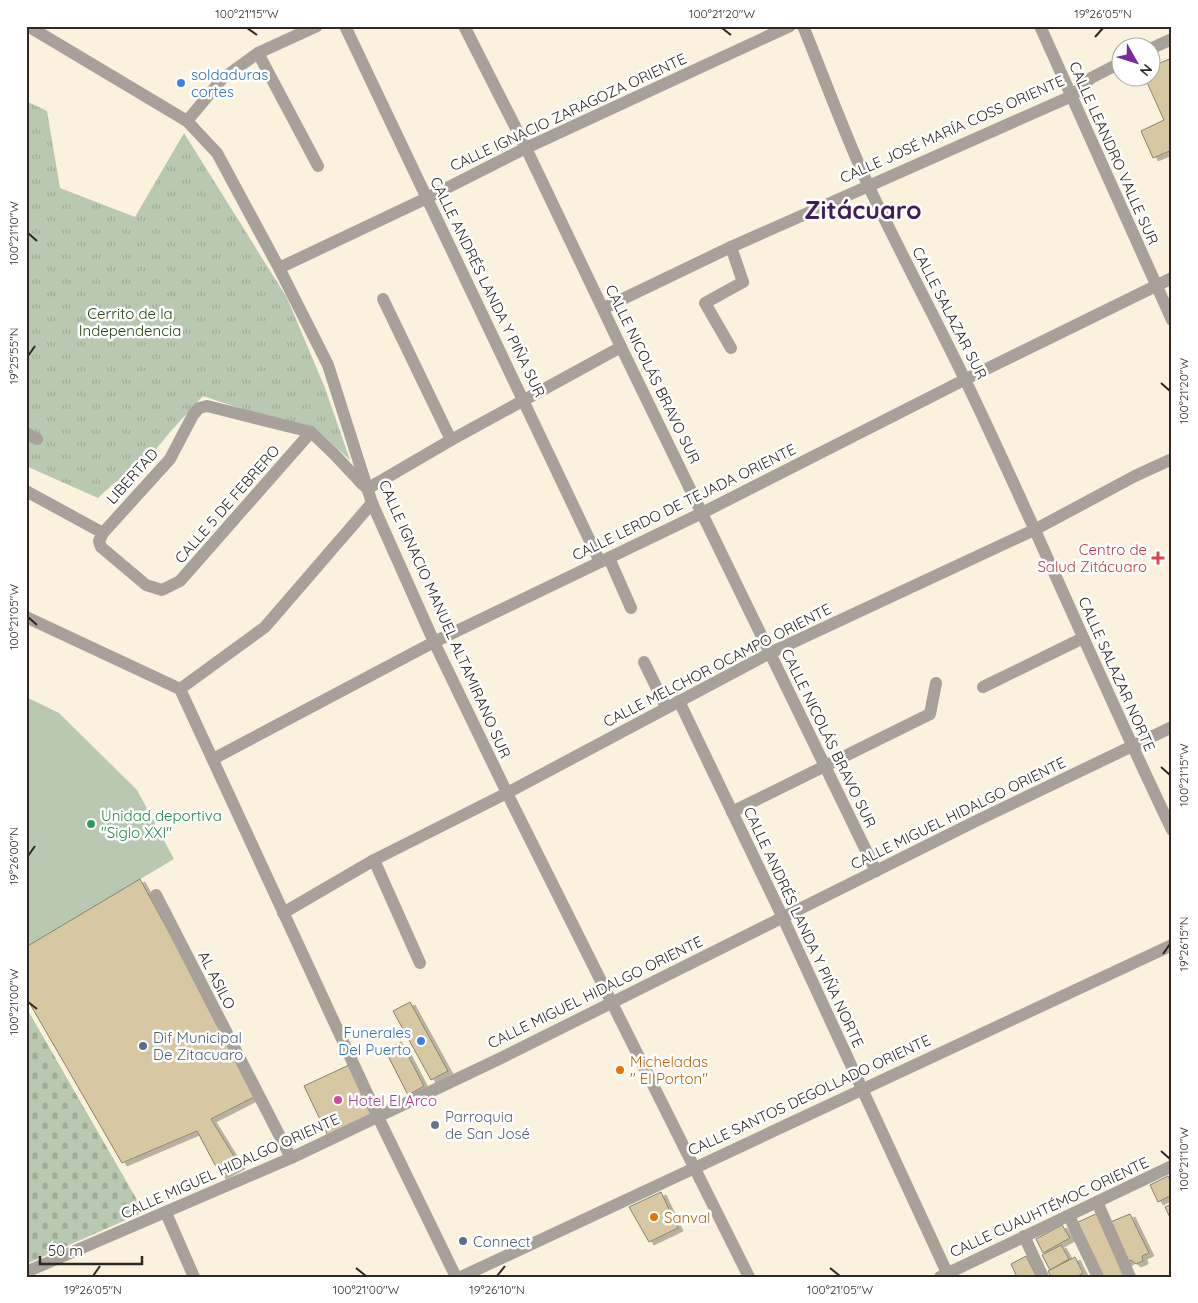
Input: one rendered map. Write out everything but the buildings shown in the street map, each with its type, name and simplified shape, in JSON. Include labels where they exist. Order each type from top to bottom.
[{"type":"street","name":"CALLE IGNACIO MANUEL ALTAMIRANO SUR","points":[[28,26],[187,121],[218,153],[328,365],[372,504],[434,642],[507,794],[749,1277]]},
{"type":"street","points":[[187,121],[222,79],[258,53],[317,26]]},
{"type":"street","name":"CALLE ANDRÉS LANDA Y PIÑA SUR","points":[[345,26],[524,400],[604,560],[631,608]]},
{"type":"street","name":"CALLE NICOLÁS BRAVO SUR","points":[[464,26],[526,148],[876,871]]},
{"type":"street","name":"CALLE IGNACIO ZARAGOZA ORIENTE","points":[[279,268],[427,198],[526,148],[790,26]]},
{"type":"street","name":"CALLE SALAZAR SUR","points":[[804,26],[868,186],[966,379],[1036,529]]},
{"type":"street","name":"CALLE LEANDRO VALLE SUR","points":[[1040,26],[1155,286],[1172,320]]},
{"type":"street","points":[[1160,44],[1172,39]]},
{"type":"street","points":[[258,53],[318,166]]},
{"type":"street","name":"CALLE JOSÉ MARÍA COSS ORIENTE","points":[[604,308],[731,247],[1072,96],[1091,78],[1110,68]]},
{"type":"street","points":[[731,247],[743,282],[706,303],[731,348]]},
{"type":"street","name":"CALLE LERDO DE TEJADA ORIENTE","points":[[213,759],[434,642],[702,513],[966,379],[1172,278]]},
{"type":"street","points":[[383,299],[451,440]]},
{"type":"street","points":[[311,432],[367,489],[451,440],[621,347]]},
{"type":"street","name":"LIBERTAD","points":[[103,533],[170,460],[193,415],[199,408],[207,406],[311,432]]},
{"type":"street","name":"CALLE 5 DE FEBRERO","points":[[103,533],[99,542],[101,547],[146,585],[162,590],[180,581],[311,432]]},
{"type":"street","name":"CALLE MELCHOR OCAMPO ORIENTE","points":[[283,912],[374,860],[507,794],[770,653],[1036,529],[1135,476],[1172,459]]},
{"type":"street","points":[[26,491],[103,533]]},
{"type":"street","points":[[180,689],[265,627],[372,504]]},
{"type":"street","name":"CALLE SALAZAR NORTE","points":[[1036,529],[1132,747],[1172,830]]},
{"type":"street","points":[[26,617],[180,689],[378,1117],[456,1277]]},
{"type":"street","points":[[983,687],[1083,638]]},
{"type":"street","points":[[644,662],[666,708]]},
{"type":"street","points":[[732,812],[930,714],[936,683]]},
{"type":"street","name":"CALLE ANDRÉS LANDA Y PIÑA NORTE","points":[[679,701],[862,1088],[945,1276]]},
{"type":"street","name":"CALLE MIGUEL HIDALGO ORIENTE","points":[[26,1272],[291,1158],[378,1117],[1172,726]]},
{"type":"street","points":[[374,860],[420,963]]},
{"type":"street","name":"AL ASILO","points":[[156,895],[291,1158]]},
{"type":"street","name":"CALLE SANTOS DEGOLLADO ORIENTE","points":[[461,1277],[862,1088],[1172,945]]},
{"type":"street","name":"CALLE CUAUHTÉMOC ORIENTE","points":[[945,1276],[1024,1236],[1172,1166]]},
{"type":"street","points":[[1096,1202],[1130,1277]]},
{"type":"street","points":[[166,1213],[194,1277]]},
{"type":"street","points":[[1069,1216],[1098,1277]]},
{"type":"street","points":[[1024,1236],[1044,1277]]},
{"type":"green space","name":"Cerrito de la Independencia","points":[[26,101],[47,111],[60,188],[135,217],[184,133],[287,298],[325,388],[350,460],[314,427],[311,432],[203,396],[152,454],[145,467],[114,483],[98,498],[26,466]]},
{"type":"green space","name":"Unidad deportiva \"Siglo XXI\"","points":[[26,697],[59,713],[137,790],[174,859],[26,947]]},
{"type":"green space","points":[[26,1007],[144,1212],[26,1264]]},
{"type":"place","name":"soldaduras cortes","points":[[181,83]]},
{"type":"place","name":"Centro de Salud Zitácuaro","points":[[1158,558]]},
{"type":"place","name":"Unidad deportiva \"Siglo XXI\"","points":[[91,824]]},
{"type":"place","name":"Funerales Del Puerto","points":[[421,1041]]},
{"type":"place","name":"Dif Municipal De Zitacuaro","points":[[143,1046]]},
{"type":"place","name":"Micheladas \" El Porton\"","points":[[620,1070]]},
{"type":"place","name":"Hotel El Arco","points":[[338,1100]]},
{"type":"place","name":"Parroquia de San José","points":[[435,1125]]},
{"type":"place","name":"Sanval","points":[[654,1217]]},
{"type":"place","name":"Connect","points":[[463,1241]]},
{"type":"district","name":"Zitácuaro","points":[[863,209]]}]
